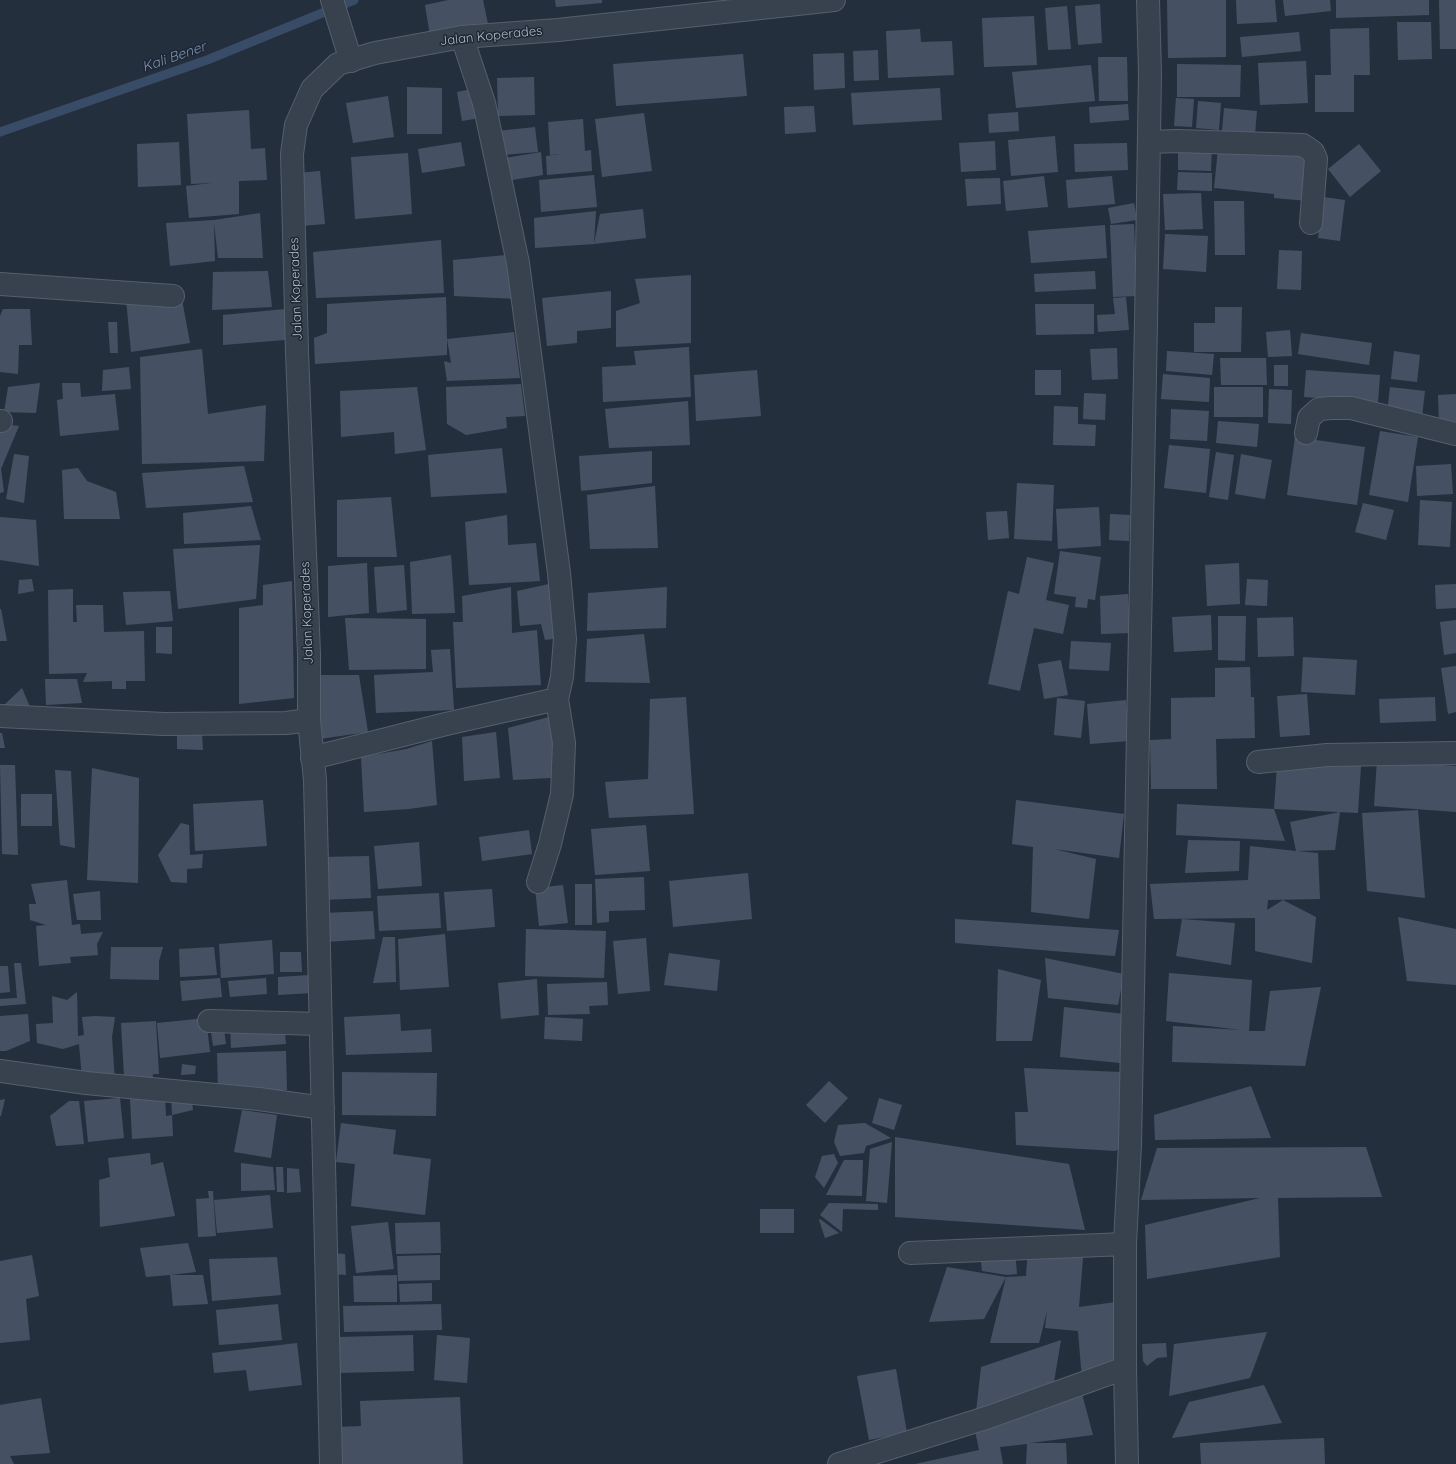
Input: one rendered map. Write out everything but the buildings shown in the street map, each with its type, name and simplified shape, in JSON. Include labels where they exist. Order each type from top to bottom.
[{"type":"street","points":[[332,0],[351,60]]},
{"type":"street","name":"Jalan Koperades","points":[[332,1464],[315,780],[312,758],[312,735],[309,720],[309,654],[297,352],[292,154],[296,126],[312,89],[338,64],[375,53],[462,37],[558,30],[834,0]]},
{"type":"street","points":[[1127,1464],[1125,1244],[1130,1136],[1149,142],[1148,0]]},
{"type":"street","points":[[462,37],[484,103],[518,263],[558,573],[565,640],[562,677],[557,699],[564,743],[562,794],[550,844],[538,882]]},
{"type":"street","points":[[1149,142],[1177,141],[1303,145],[1314,152],[1316,159],[1311,223]]},
{"type":"street","points":[[0,284],[173,296]]},
{"type":"street","points":[[1306,433],[1309,418],[1318,409],[1351,408],[1456,434]]},
{"type":"street","points":[[312,758],[438,726],[557,699]]},
{"type":"street","points":[[0,716],[164,724],[286,723],[309,720]]},
{"type":"street","points":[[1258,762],[1327,756],[1456,753]]},
{"type":"street","points":[[209,1021],[320,1024]]},
{"type":"street","points":[[0,1071],[86,1083],[259,1099],[323,1108]]},
{"type":"street","points":[[910,1253],[1125,1244]]},
{"type":"street","points":[[839,1464],[989,1417],[1125,1368]]},
{"type":"waterway","name":"Kali Bener","points":[[0,132],[207,60],[354,0]]}]
